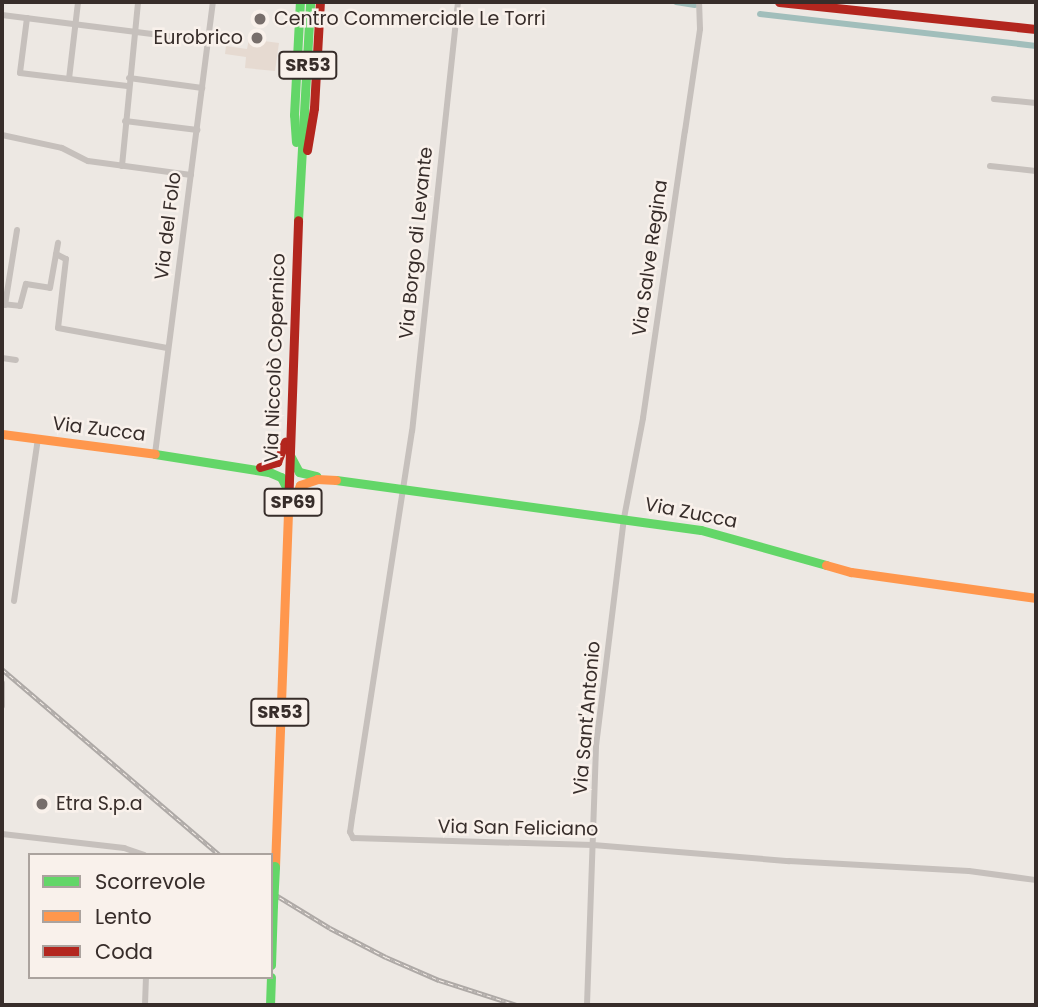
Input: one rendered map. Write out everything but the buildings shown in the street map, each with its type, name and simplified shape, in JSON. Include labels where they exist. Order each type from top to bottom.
[{"type":"main road","points":[[299,197],[294,115],[300,2]]},
{"type":"main road","name":"SR53","points":[[299,197],[310,2]]},
{"type":"main road","points":[[299,197],[311,131],[320,2]]},
{"type":"main road","points":[[779,2],[830,5],[1036,29]]},
{"type":"main road","name":"Via Niccolò Copernico","points":[[273,906],[299,197]]},
{"type":"main road","name":"SP69","points":[[251,468],[271,466],[281,458],[292,391]]},
{"type":"main road","name":"Via Zucca","points":[[3,433],[155,454]]},
{"type":"main road","name":"SP69","points":[[290,450],[293,466],[299,471],[336,480]]},
{"type":"main road","name":"SP69","points":[[155,454],[251,468],[278,475],[288,492]]},
{"type":"main road","name":"SP69","points":[[286,558],[297,488],[311,480],[336,480]]},
{"type":"main road","name":"Via Zucca","points":[[336,480],[701,530],[851,572],[1036,598]]},
{"type":"main road","points":[[270,1005],[271,979]]},
{"type":"street","points":[[69,79],[78,2]]},
{"type":"street","points":[[121,166],[127,86],[138,2]]},
{"type":"street","name":"Via del Folo","points":[[155,454],[213,2]]},
{"type":"street","name":"Via Borgo di Levante","points":[[402,488],[414,408],[458,2]]},
{"type":"street","name":"Via Salve Regina","points":[[624,518],[643,418],[700,29],[699,2]]},
{"type":"street","points":[[2,15],[191,39]]},
{"type":"street","points":[[27,18],[20,73],[127,86]]},
{"type":"street","points":[[129,78],[202,88]]},
{"type":"street","points":[[994,99],[1036,103]]},
{"type":"street","points":[[125,121],[197,130]]},
{"type":"street","points":[[2,135],[62,148],[88,161],[191,175]]},
{"type":"street","points":[[990,166],[1036,171]]},
{"type":"street","points":[[17,230],[3,304],[20,306],[26,284],[49,288],[58,243]]},
{"type":"street","points":[[56,254],[66,259],[58,328],[167,348]]},
{"type":"street","points":[[2,358],[16,360]]},
{"type":"street","name":"Via Zucca","points":[[14,601],[38,439]]},
{"type":"street","name":"Via San Feliciano","points":[[402,488],[350,832],[353,838],[363,841],[593,845],[789,861],[970,871],[1036,880]]},
{"type":"street","name":"Via Sant'Antonio","points":[[587,1005],[597,746],[624,518]]},
{"type":"street","points":[[2,683],[2,706]]},
{"type":"street","points":[[2,834],[124,848],[138,853]]},
{"type":"street","points":[[145,1005],[146,979]]},
{"type":"shaded area","points":[[249,39],[279,43],[275,71],[245,68],[246,57],[225,54],[226,46],[247,49]]},
{"type":"waterway","points":[[676,2],[695,5]]},
{"type":"waterway","points":[[760,14],[1036,46]]},
{"type":"railway","points":[[2,669],[218,853]]},
{"type":"railway","points":[[273,893],[330,928],[386,957],[439,980],[517,1005]]},
{"type":"traffic: fast","points":[[296,142],[294,115],[300,2]]},
{"type":"traffic: fast","points":[[298,220],[310,2]]},
{"type":"traffic: fast","points":[[155,454],[269,472],[281,477],[287,489]]},
{"type":"traffic: fast","points":[[291,457],[299,472],[317,476]]},
{"type":"traffic: fast","points":[[336,480],[701,530],[826,565]]},
{"type":"traffic: fast","points":[[273,906],[275,867]]},
{"type":"traffic: fast","points":[[270,1005],[271,979]]},
{"type":"traffic: slow","points":[[2,434],[155,454]]},
{"type":"traffic: slow","points":[[293,503],[300,485],[317,479],[336,480]]},
{"type":"traffic: slow","points":[[275,867],[288,509]]},
{"type":"traffic: slow","points":[[826,565],[851,572],[1036,598]]},
{"type":"traffic: jam","points":[[307,150],[314,108],[320,2]]},
{"type":"traffic: jam","points":[[779,2],[1036,29]]},
{"type":"traffic: jam","points":[[288,509],[298,220]]},
{"type":"traffic: jam","points":[[260,467],[277,462],[285,442]]},
{"type":"place","name":"Centro Commerciale Le Torri","points":[[260,19]]},
{"type":"place","name":"Eurobrico","points":[[257,38]]},
{"type":"place","name":"Etra S.p.a","points":[[42,804]]}]
